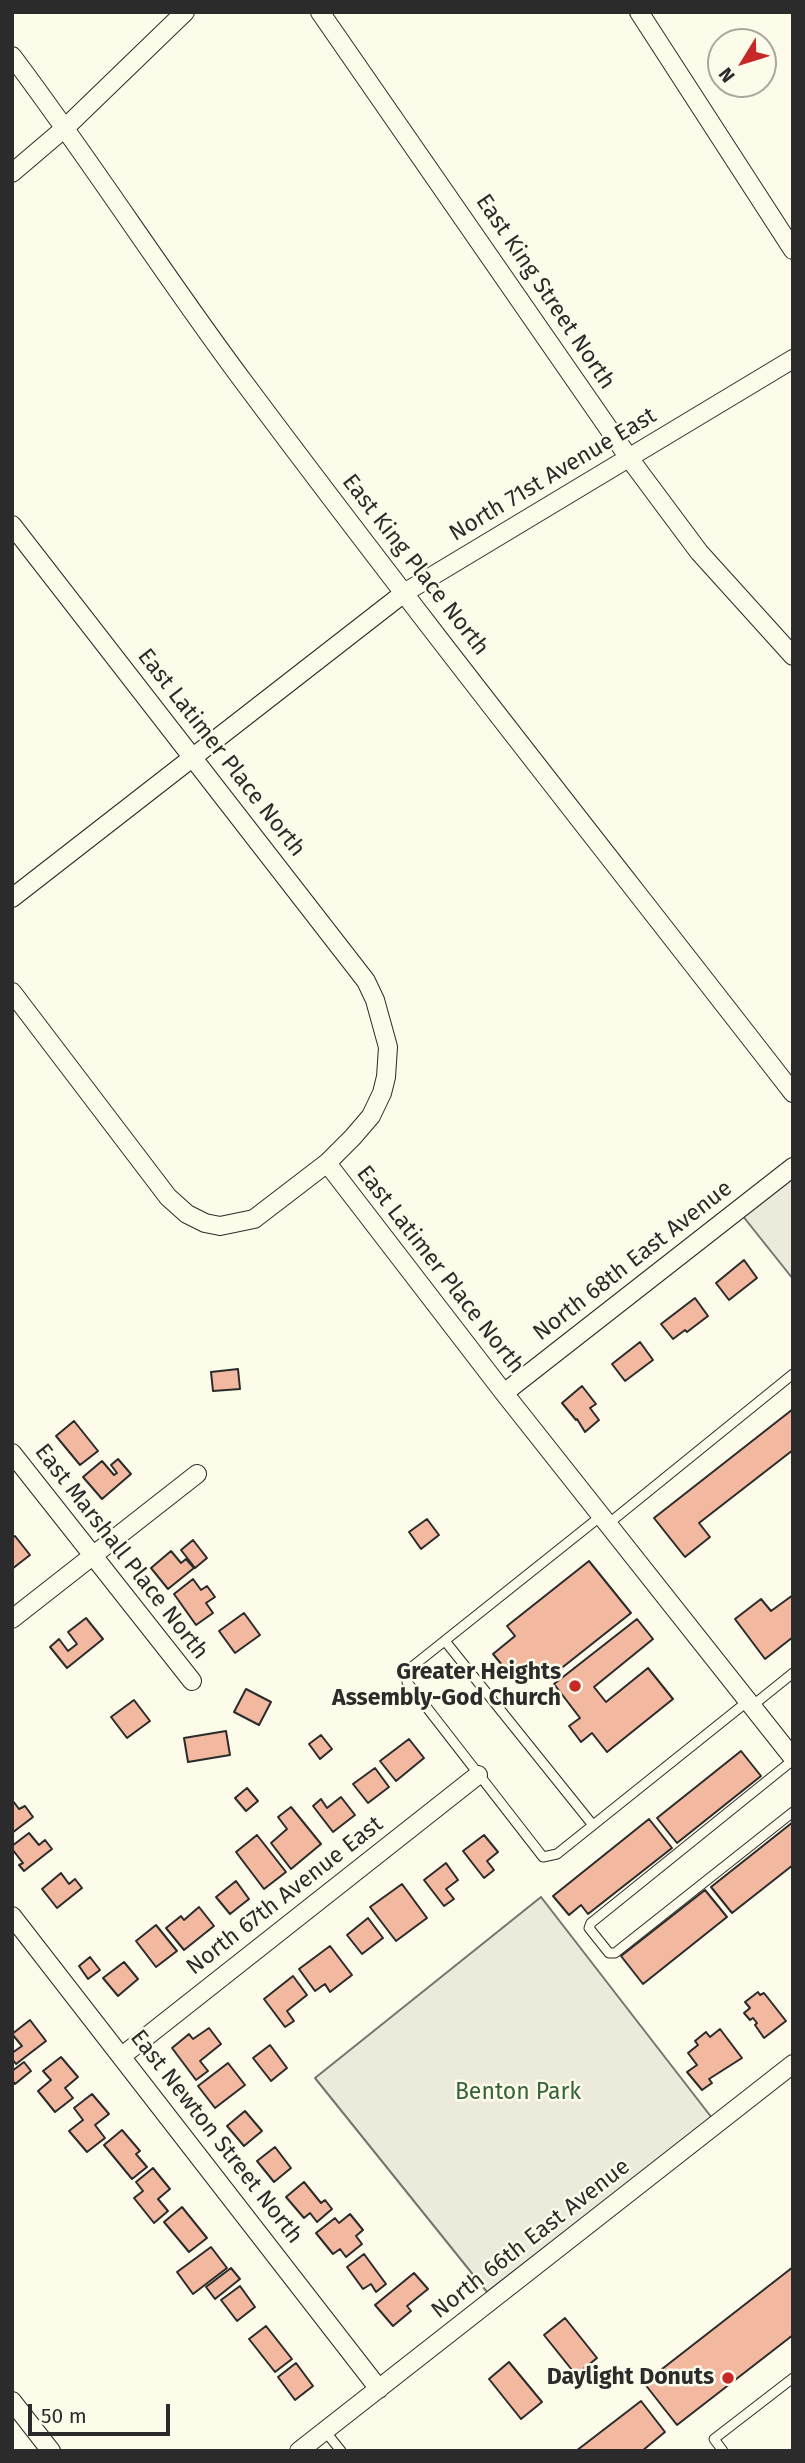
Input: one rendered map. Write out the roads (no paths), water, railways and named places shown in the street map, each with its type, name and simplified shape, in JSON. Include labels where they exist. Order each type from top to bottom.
[{"type":"street","points":[[12,173],[66,127],[185,12]]},
{"type":"street","name":"East King Street North","points":[[320,12],[629,458],[699,552],[793,656]]},
{"type":"street","points":[[639,12],[793,250]]},
{"type":"street","name":"East King Place North","points":[[12,56],[66,127],[240,378],[793,1093]]},
{"type":"street","name":"North 71st Avenue East","points":[[12,898],[404,593],[793,359]]},
{"type":"street","name":"East Latimer Place North","points":[[12,525],[366,981],[375,1000],[388,1047],[386,1077],[371,1116],[327,1163],[504,1393],[793,1759]]},
{"type":"street","points":[[12,992],[169,1197],[187,1214],[205,1223],[220,1226],[254,1219],[327,1163]]},
{"type":"street","name":"North 68th East Avenue","points":[[504,1393],[793,1167]]},
{"type":"street","name":"East Marshall Place North","points":[[12,1453],[192,1681]]},
{"type":"street","points":[[12,1619],[197,1474]]},
{"type":"street","name":"North 67th Avenue East","points":[[122,2056],[478,1775]]},
{"type":"street","name":"East Newton Street North","points":[[12,1916],[379,2389]]},
{"type":"street","name":"North 66th East Avenue","points":[[299,2451],[793,2064]]},
{"type":"street","points":[[12,2401],[51,2451]]},
{"type":"lane","points":[[793,1374],[408,1670],[407,1682],[543,1857],[557,1854],[592,1824],[793,1673]]},
{"type":"lane","points":[[445,1641],[592,1824]]},
{"type":"lane","points":[[793,1759],[652,1872],[591,1923],[589,1928],[609,1953],[615,1954],[793,1812]]},
{"type":"lane","points":[[723,2451],[714,2439],[793,2378]]},
{"type":"lane","points":[[324,2431],[341,2451]]},
{"type":"place","name":"Greater Heights Assembly-God Church","points":[[575,1686]]},
{"type":"place","name":"Daylight Donuts","points":[[728,2378]]},
{"type":"park label","name":"Benton Park","points":[[518,2093]]}]
